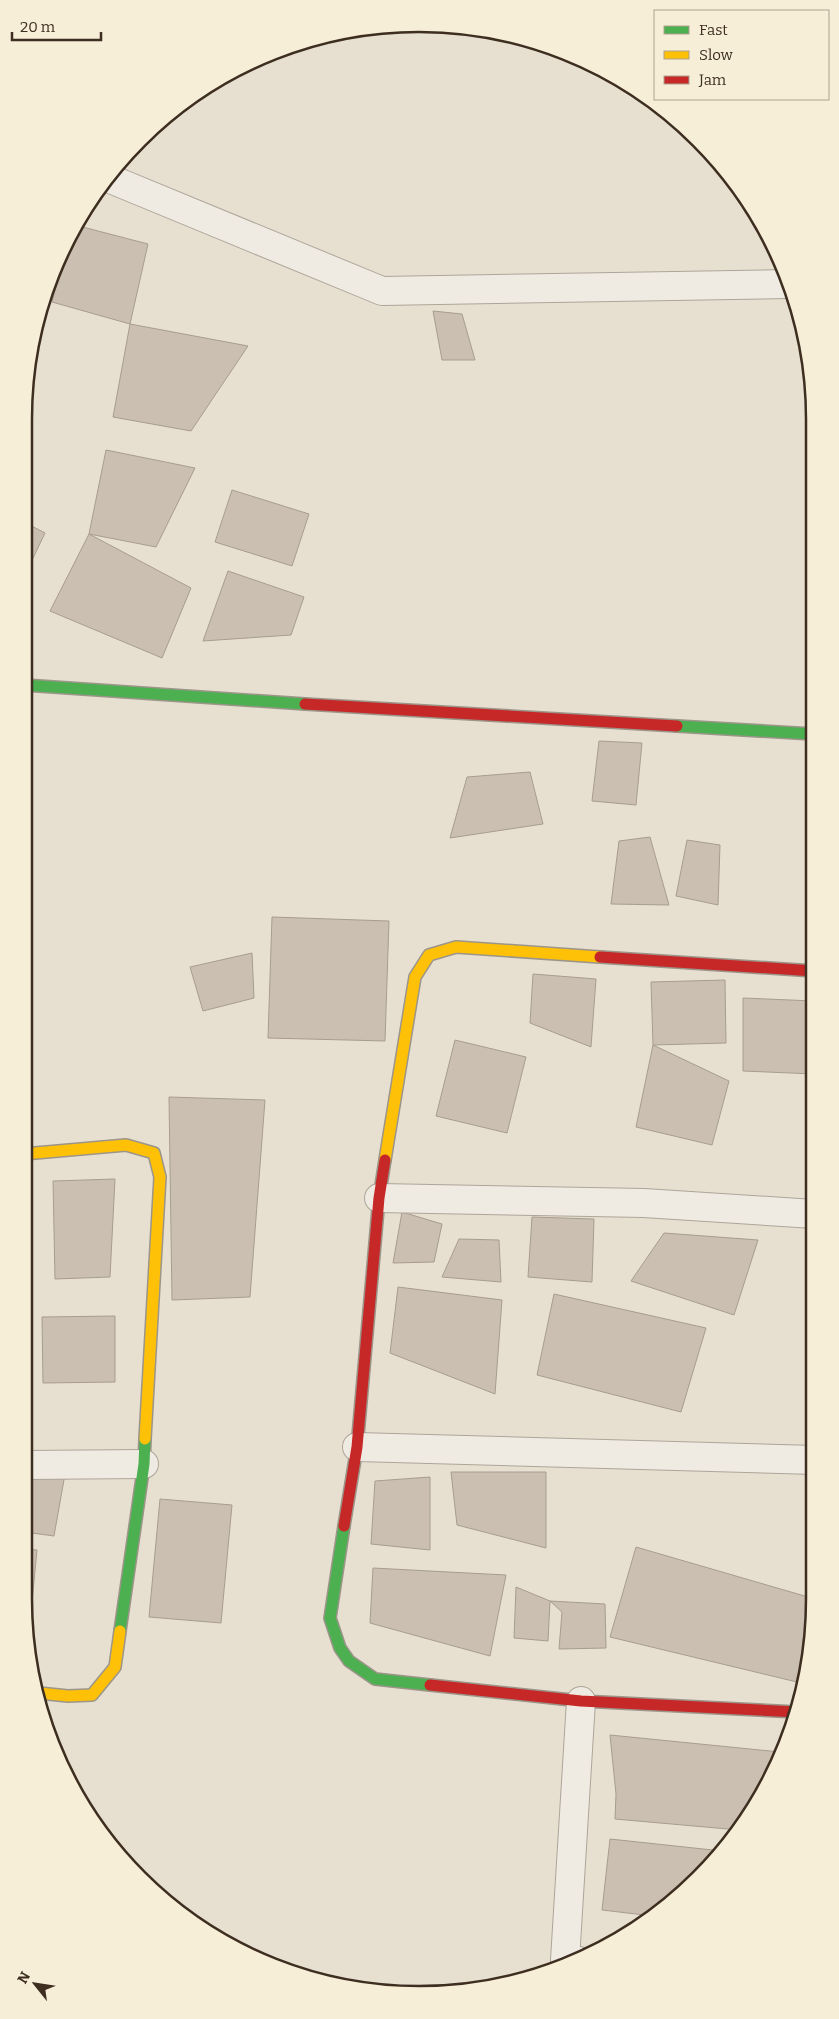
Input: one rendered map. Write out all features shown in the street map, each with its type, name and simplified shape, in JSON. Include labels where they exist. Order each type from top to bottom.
[{"type":"street","points":[[115,181],[382,292],[782,284]]},
{"type":"street","points":[[32,686],[358,708],[806,734]]},
{"type":"street","points":[[790,1712],[581,1702],[375,1680],[350,1665],[335,1642],[330,1618],[357,1447],[379,1198],[415,976],[429,955],[456,947],[806,970]]},
{"type":"street","points":[[32,1153],[126,1144],[154,1153],[160,1177],[144,1464],[115,1667],[92,1695],[68,1696],[44,1694]]},
{"type":"street","points":[[379,1198],[644,1203],[806,1213]]},
{"type":"street","points":[[357,1447],[806,1460]]},
{"type":"street","points":[[32,1465],[144,1464]]},
{"type":"street","points":[[565,1958],[581,1702]]},
{"type":"building","points":[[83,227],[148,244],[130,324],[52,302],[62,271]]},
{"type":"building","points":[[433,311],[462,314],[475,360],[442,360]]},
{"type":"building","points":[[130,324],[248,346],[191,431],[113,417]]},
{"type":"building","points":[[106,450],[195,468],[156,547],[89,534]]},
{"type":"building","points":[[232,490],[309,514],[292,566],[215,542]]},
{"type":"building","points":[[32,526],[45,533],[32,560]]},
{"type":"building","points":[[89,534],[191,588],[162,658],[50,611]]},
{"type":"building","points":[[228,571],[304,597],[291,635],[203,641]]},
{"type":"building","points":[[599,741],[642,743],[636,805],[592,801]]},
{"type":"building","points":[[530,772],[543,824],[450,838],[467,777]]},
{"type":"building","points":[[650,837],[669,905],[611,904],[619,841]]},
{"type":"building","points":[[687,840],[720,845],[718,905],[676,896]]},
{"type":"building","points":[[272,917],[389,921],[385,1041],[268,1038]]},
{"type":"building","points":[[252,953],[254,998],[203,1011],[190,967]]},
{"type":"building","points":[[533,974],[596,979],[591,1047],[530,1023]]},
{"type":"building","points":[[725,980],[726,1043],[653,1045],[651,982]]},
{"type":"building","points":[[743,998],[806,1001],[806,1074],[743,1071]]},
{"type":"building","points":[[455,1040],[526,1057],[507,1133],[436,1116]]},
{"type":"building","points":[[653,1045],[729,1081],[712,1145],[636,1127]]},
{"type":"building","points":[[169,1097],[265,1100],[250,1297],[172,1300]]},
{"type":"building","points":[[115,1179],[110,1277],[55,1279],[53,1181]]},
{"type":"building","points":[[402,1212],[442,1224],[434,1262],[393,1263]]},
{"type":"building","points":[[532,1217],[594,1219],[592,1282],[528,1277]]},
{"type":"building","points":[[664,1233],[758,1240],[734,1315],[631,1281]]},
{"type":"building","points":[[459,1239],[499,1240],[501,1282],[442,1277]]},
{"type":"building","points":[[398,1287],[502,1300],[495,1394],[390,1353]]},
{"type":"building","points":[[554,1294],[706,1328],[681,1412],[537,1375]]},
{"type":"building","points":[[115,1316],[115,1382],[43,1383],[42,1317]]},
{"type":"building","points":[[451,1472],[546,1472],[546,1548],[457,1525]]},
{"type":"building","points":[[65,1474],[54,1536],[32,1533],[32,1477]]},
{"type":"building","points":[[430,1477],[430,1550],[371,1544],[375,1481]]},
{"type":"building","points":[[160,1499],[232,1505],[221,1623],[149,1617]]},
{"type":"building","points":[[636,1547],[806,1596],[806,1625],[797,1682],[610,1637]]},
{"type":"building","points":[[32,1550],[37,1550],[32,1601]]},
{"type":"building","points":[[373,1568],[506,1575],[490,1656],[370,1623]]},
{"type":"building","points":[[516,1587],[550,1601],[548,1641],[514,1638]]},
{"type":"building","points":[[550,1601],[605,1604],[606,1648],[559,1649],[562,1612]]},
{"type":"building","points":[[610,1735],[775,1752],[755,1793],[731,1829],[615,1819],[616,1794]]},
{"type":"building","points":[[610,1839],[714,1850],[675,1890],[644,1915],[602,1910]]},
{"type":"traffic: fast","points":[[32,686],[305,704]]},
{"type":"traffic: fast","points":[[677,726],[806,734]]},
{"type":"traffic: fast","points":[[120,1631],[144,1464],[145,1439]]},
{"type":"traffic: fast","points":[[344,1526],[330,1618],[340,1648],[349,1661],[375,1679],[430,1685]]},
{"type":"traffic: slow","points":[[385,1160],[415,977],[429,955],[456,947],[600,957]]},
{"type":"traffic: slow","points":[[32,1153],[126,1145],[154,1153],[160,1177],[145,1439]]},
{"type":"traffic: slow","points":[[44,1694],[68,1696],[92,1695],[115,1667],[120,1631]]},
{"type":"traffic: jam","points":[[305,704],[677,726]]},
{"type":"traffic: jam","points":[[600,957],[806,970]]},
{"type":"traffic: jam","points":[[344,1526],[357,1447],[379,1198],[385,1160]]},
{"type":"traffic: jam","points":[[430,1685],[581,1701],[790,1712]]}]
